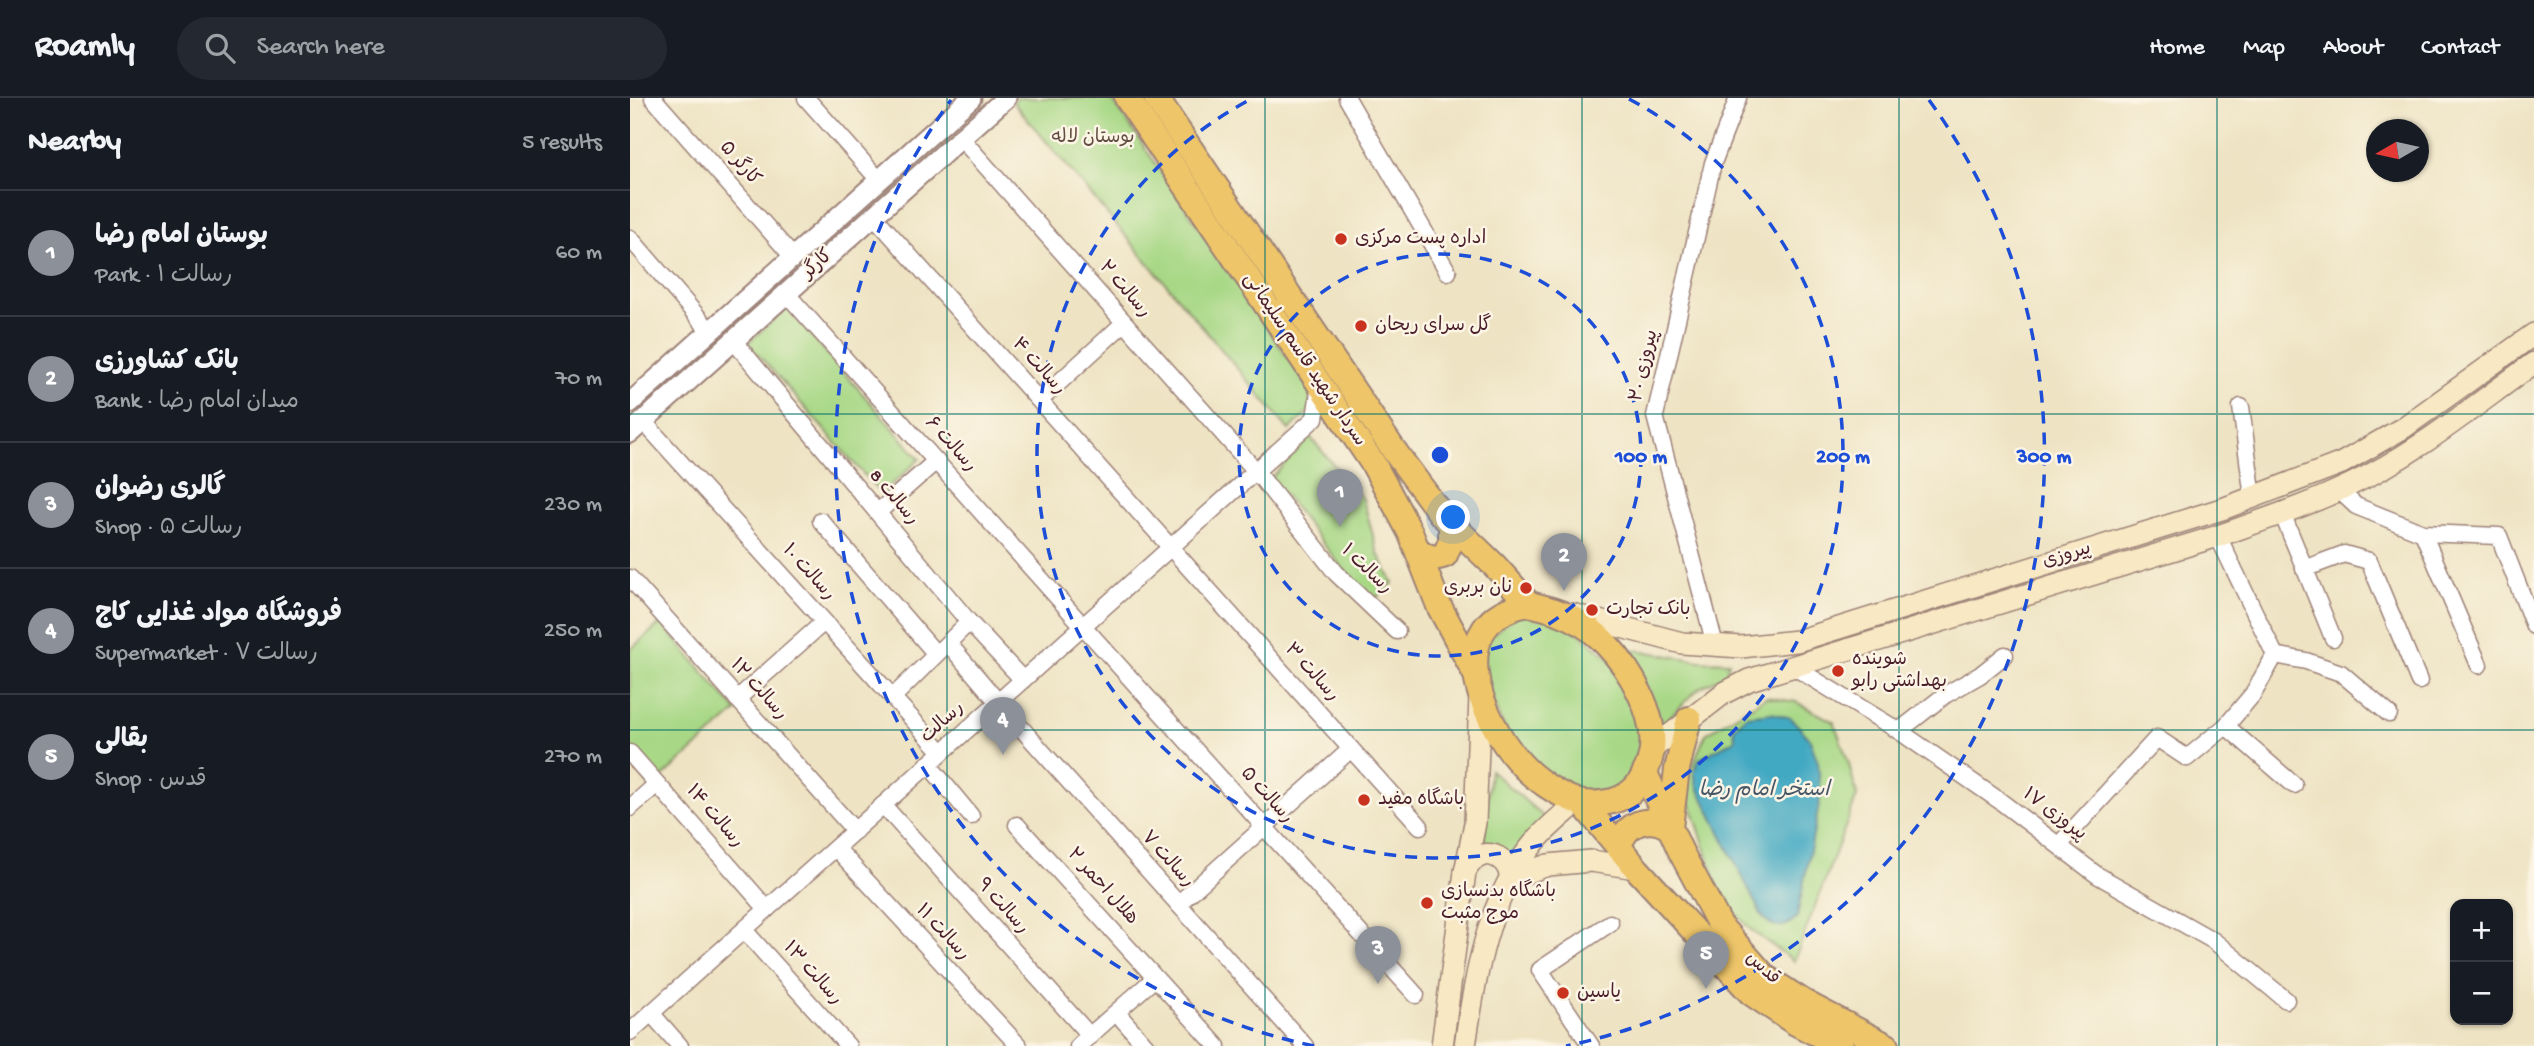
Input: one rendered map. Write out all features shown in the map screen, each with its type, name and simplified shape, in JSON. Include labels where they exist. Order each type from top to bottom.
[{"type":"main road","name":"سردار شهید قاسم سلیمانی","points":[[1128,98],[1374,465],[1410,532],[1439,606],[1477,682]]},
{"type":"main road","points":[[1156,98],[1395,452],[1441,514],[1495,566],[1529,604]]},
{"type":"main road","name":"پیروزی","points":[[1562,612],[1682,643],[1741,647],[1797,641],[2253,498],[2342,463],[2393,434],[2534,334]]},
{"type":"main road","name":"پیروزی","points":[[1653,748],[1724,694],[1749,680],[2218,536],[2339,490],[2415,448],[2534,363]]},
{"type":"main road","points":[[1417,549],[1436,558],[1445,555],[1451,541],[1451,524]]},
{"type":"main road","points":[[1441,1046],[1465,872],[1475,823],[1477,643],[1484,628],[1496,615],[1512,607],[1529,604],[1562,612],[1587,627],[1606,644],[1627,671],[1644,703],[1653,748],[1642,780],[1630,793],[1615,800],[1580,802],[1541,781],[1521,765],[1494,729],[1477,682]]},
{"type":"main road","points":[[1619,848],[1627,831],[1638,823],[1651,821],[1670,828],[1677,769],[1689,719]]},
{"type":"main road","name":"قدس","points":[[1645,773],[1721,927],[1765,977],[1805,1003],[1887,1046]]},
{"type":"main road","points":[[1465,1046],[1478,970],[1492,919],[1511,878],[1534,843],[1580,802]]},
{"type":"main road","name":"قدس","points":[[1580,802],[1636,868],[1751,993],[1794,1022],[1841,1046]]},
{"type":"main road","points":[[1465,872],[1469,863],[1486,854],[1504,860],[1510,868],[1511,878]]},
{"type":"main road","points":[[1511,878],[1548,865],[1591,861],[1636,868]]},
{"type":"street","name":"کارگر ۵","points":[[653,98],[793,257]]},
{"type":"street","points":[[806,98],[879,180]]},
{"type":"street","name":"کارگر","points":[[636,427],[1006,98]]},
{"type":"street","points":[[1347,98],[1448,272]]},
{"type":"street","name":"پیروزی ۲۰","points":[[1714,645],[1655,415],[1713,163],[1738,98]]},
{"type":"street","name":"کارگر","points":[[630,403],[879,180],[963,100]]},
{"type":"street","name":"رسالت ۲","points":[[960,137],[1256,471]]},
{"type":"street","name":"رسالت ۴","points":[[873,215],[1171,547]]},
{"type":"street","points":[[828,226],[843,242]]},
{"type":"street","points":[[630,238],[710,331]]},
{"type":"street","name":"رسالت ۶","points":[[786,293],[1083,626]]},
{"type":"street","points":[[1040,400],[1124,323]]},
{"type":"street","name":"رسالت 8","points":[[733,340],[970,622],[1023,680]]},
{"type":"street","points":[[1320,385],[1315,418],[1333,421],[1350,429]]},
{"type":"street","points":[[2241,407],[2253,498]]},
{"type":"street","name":"رسالت","points":[[630,1032],[1315,418]]},
{"type":"street","name":"رسالت ۱۰","points":[[636,427],[824,622],[942,752]]},
{"type":"street","points":[[878,512],[936,461]]},
{"type":"street","name":"رسالت ۱","points":[[1256,471],[1336,573],[1397,631]]},
{"type":"street","points":[[2339,490],[2356,506],[2423,533],[2499,536],[2534,626]]},
{"type":"street","points":[[2282,513],[2333,638]]},
{"type":"street","name":"رسالت ۷","points":[[821,521],[942,648],[998,702],[1305,1046]]},
{"type":"street","points":[[2423,533],[2479,665]]},
{"type":"street","points":[[2218,536],[2275,655]]},
{"type":"street","name":"رسالت ۳","points":[[1171,547],[1420,827]]},
{"type":"street","points":[[2304,569],[2344,554],[2369,561],[2419,681]]},
{"type":"street","name":"رسالت ۱۲","points":[[630,578],[855,831]]},
{"type":"street","points":[[737,699],[824,622]]},
{"type":"street","points":[[892,697],[970,622]]},
{"type":"street","name":"رسالت ۵","points":[[1083,626],[1416,995]]},
{"type":"street","points":[[1899,731],[1945,695],[1980,675],[2005,655]]},
{"type":"street","points":[[2275,655],[2306,661],[2341,673],[2389,714]]},
{"type":"street","points":[[2059,845],[2157,738],[2187,758],[2226,726],[2253,694],[2275,655]]},
{"type":"street","name":"پیروزی ۱۷","points":[[1794,667],[1899,731],[2098,875],[2214,941],[2286,1000]]},
{"type":"street","points":[[2226,726],[2294,785]]},
{"type":"street","points":[[1178,904],[1351,749]]},
{"type":"street","name":"رسالت ۱۴","points":[[630,753],[767,909]]},
{"type":"street","points":[[929,764],[971,816]]},
{"type":"street","points":[[630,808],[657,784]]},
{"type":"street","name":"رسالت ۹","points":[[883,805],[1084,1041]]},
{"type":"street","name":"هلال احمر ۲","points":[[1017,825],[1217,1046]]},
{"type":"street","name":"رسالت ۱۱","points":[[836,848],[1018,1046]]},
{"type":"street","points":[[1591,1046],[1541,970],[1610,923]]},
{"type":"street","name":"رسالت ۱۳","points":[[744,930],[848,1046]]},
{"type":"street","points":[[1084,1041],[1155,978]]},
{"type":"street","points":[[651,1013],[680,1046]]},
{"type":"street","points":[[1117,1013],[1146,1046]]},
{"type":"green space","name":"بوستان لاله","points":[[1017,98],[1111,98],[1310,391],[1310,410],[1289,430],[1013,102]]},
{"type":"green space","points":[[787,308],[920,459],[881,494],[748,343]]},
{"type":"green space","points":[[1310,437],[1363,499],[1378,554],[1393,583],[1370,603],[1271,478]]},
{"type":"green space","points":[[1518,614],[1545,616],[1580,633],[1609,658],[1632,697],[1644,741],[1641,763],[1616,791],[1573,788],[1543,774],[1518,749],[1499,717],[1487,682],[1484,659],[1488,638]]},
{"type":"green space","points":[[661,623],[737,711],[651,787],[630,763],[630,650]]},
{"type":"green space","points":[[1623,648],[1700,661],[1729,662],[1726,675],[1699,688],[1662,725]]},
{"type":"green space","points":[[1766,697],[1796,702],[1834,722],[1857,796],[1794,961],[1752,931],[1722,899],[1684,784],[1706,734]]},
{"type":"green space","points":[[1490,770],[1545,818],[1511,855],[1484,841]]},
{"type":"water","name":"استخر امام رضا","points":[[1771,713],[1791,718],[1809,738],[1818,762],[1821,795],[1797,917],[1783,926],[1769,923],[1761,914],[1696,784],[1694,771],[1699,759],[1735,740],[1734,728],[1747,716]]},
{"type":"place","name":"اداره پست مرکزی","points":[[1341,239]]},
{"type":"place","name":"گل سرای ریحان","points":[[1361,326]]},
{"type":"place","name":"بوستان امام رضا","points":[[1340,527]]},
{"type":"place","name":"نان بربری","points":[[1526,588]]},
{"type":"place","name":"بانک کشاورزی","points":[[1564,591]]},
{"type":"place","name":"بانک تجارت","points":[[1592,610]]},
{"type":"place","name":"شوینده بهداشتی رابو","points":[[1838,671]]},
{"type":"place","name":"فروشگاه مواد غذایی کاج","points":[[1003,755]]},
{"type":"place","name":"باشگاه مفید","points":[[1364,800]]},
{"type":"place","name":"باشگاه بدنسازی موج مثبت","points":[[1427,903]]},
{"type":"place","name":"گالری رضوان","points":[[1378,984]]},
{"type":"place","name":"بقالی","points":[[1706,989]]},
{"type":"place","name":"یاسین","points":[[1563,993]]}]
